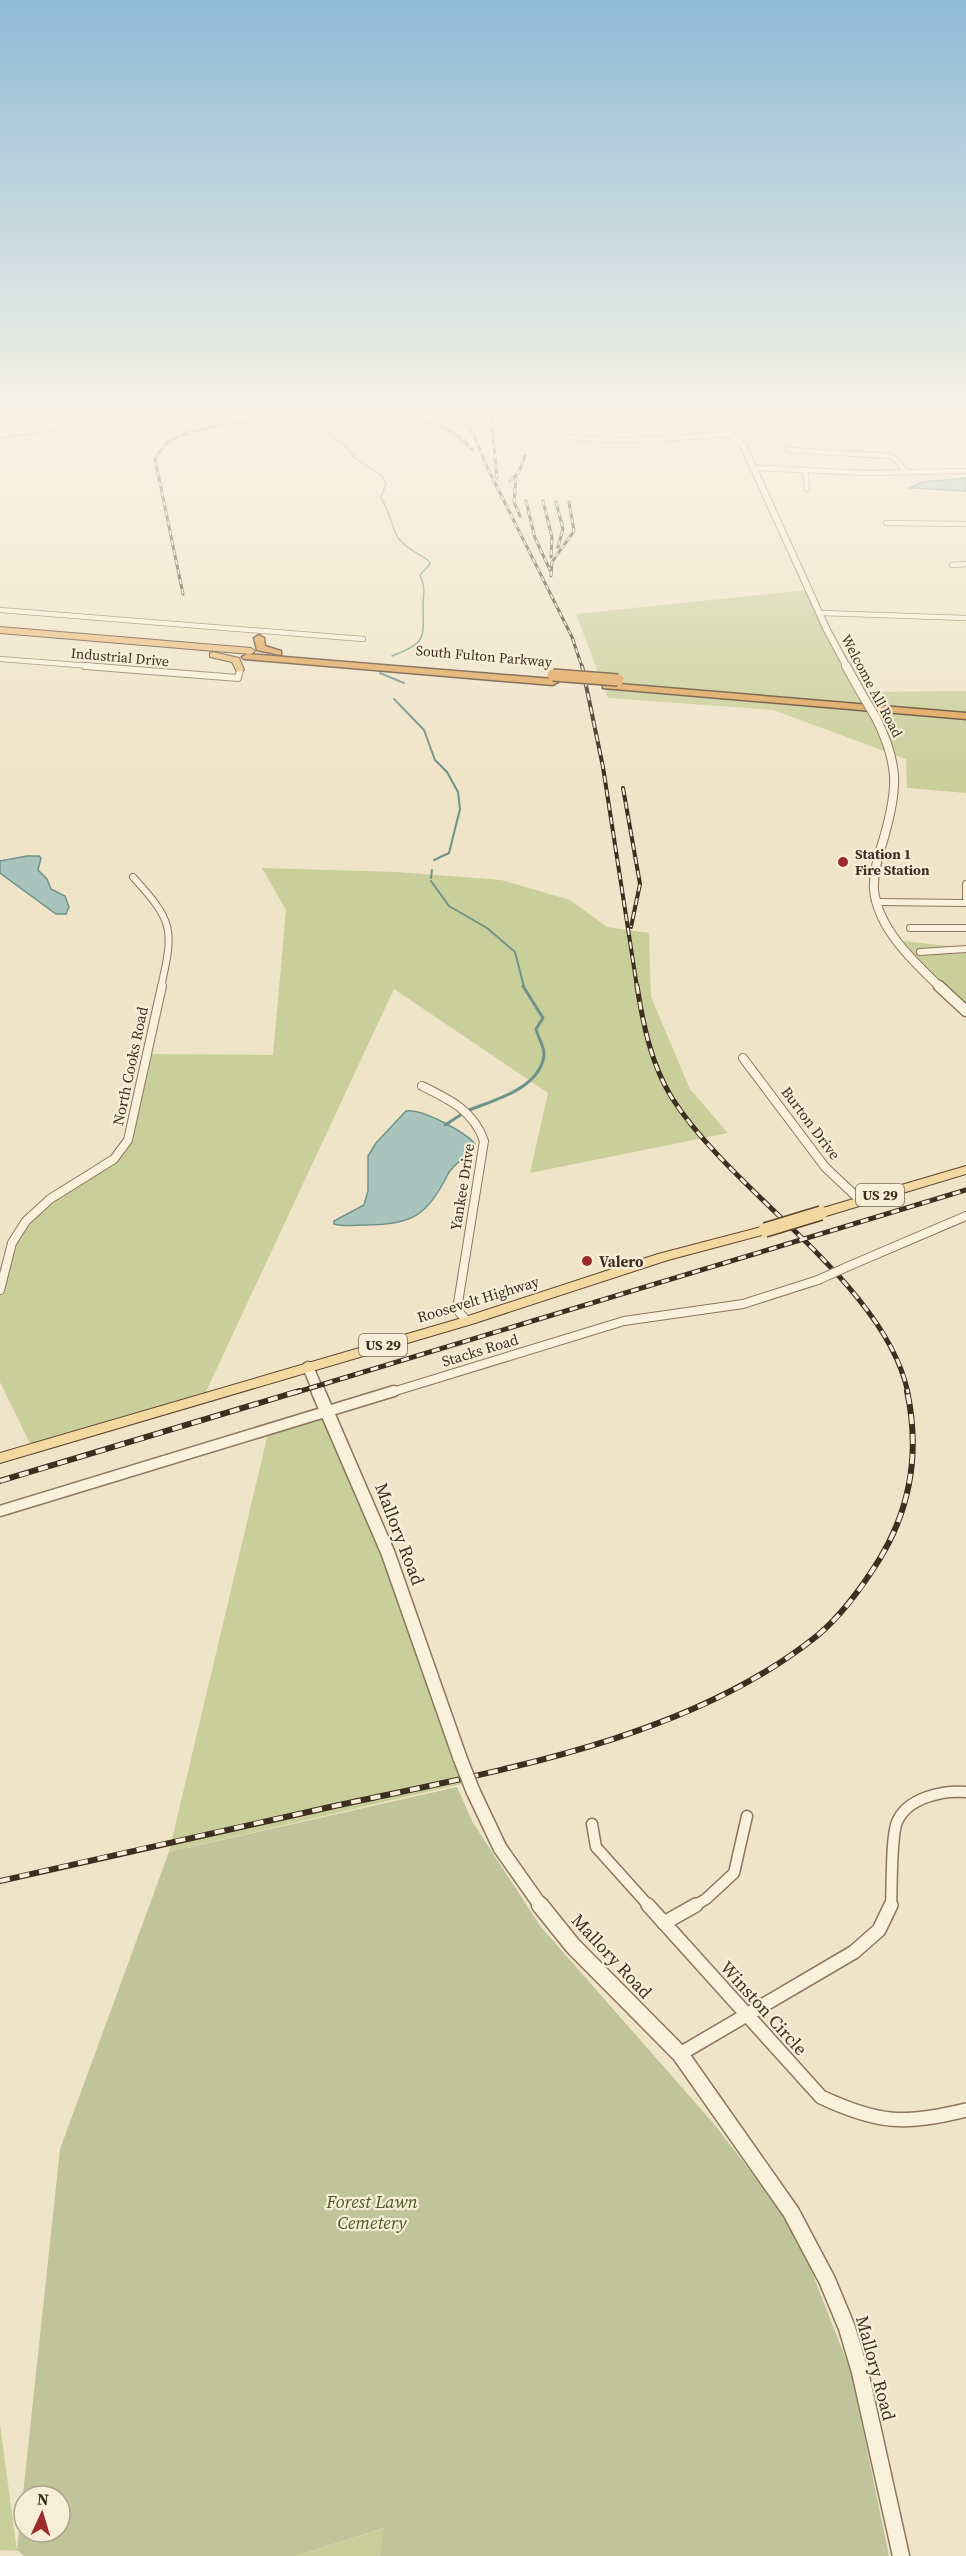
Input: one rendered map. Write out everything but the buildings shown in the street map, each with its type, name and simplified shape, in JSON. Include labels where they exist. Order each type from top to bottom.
[{"type":"highway","name":"South Fulton Parkway","points":[[0,630],[226,648],[297,661],[553,678],[618,680],[966,709]]},
{"type":"highway","points":[[226,648],[246,646],[261,635]]},
{"type":"highway","points":[[261,635],[259,646],[278,652]]},
{"type":"highway","name":"South Fulton Parkway","points":[[0,637],[193,652],[249,654],[278,652],[553,678],[607,686],[966,716]]},
{"type":"highway","points":[[193,652],[233,659],[238,662],[239,674],[259,662],[297,661]]},
{"type":"main road","name":"Roosevelt Highway","points":[[0,1458],[467,1321],[663,1257],[821,1214],[966,1170]]},
{"type":"street","name":"Welcome All Road","points":[[783,533],[822,613],[827,630],[888,742],[896,782],[892,811],[879,858],[876,902]]},
{"type":"street","points":[[952,565],[966,564]]},
{"type":"street","points":[[0,610],[261,635],[363,639]]},
{"type":"street","points":[[822,613],[966,618]]},
{"type":"street","name":"Industrial Drive","points":[[0,659],[239,674]]},
{"type":"street","name":"North Cooks Road","points":[[0,1290],[12,1243],[26,1221],[50,1199],[114,1160],[132,1129],[171,943],[170,928],[165,914],[133,877]]},
{"type":"street","points":[[966,884],[966,900],[876,902],[905,953],[966,1011]]},
{"type":"street","points":[[910,928],[966,928]]},
{"type":"street","points":[[921,952],[966,949]]},
{"type":"street","name":"Burton Drive","points":[[743,1058],[825,1167],[861,1201]]},
{"type":"street","name":"Yankee Drive","points":[[422,1086],[456,1103],[473,1116],[481,1127],[484,1141],[458,1303],[459,1312],[467,1321]]},
{"type":"street","name":"Stacks Road","points":[[0,1511],[329,1413],[624,1321],[663,1313],[743,1304],[787,1293],[966,1216]]},
{"type":"street","name":"Mallory Road","points":[[308,1367],[388,1553],[460,1758],[500,1848],[520,1880],[573,1946],[680,2054],[791,2212],[827,2280],[860,2372],[901,2556]]},
{"type":"street","points":[[680,2054],[854,1952],[879,1930],[891,1908],[896,1822],[907,1806],[954,1791],[966,1792]]},
{"type":"street","points":[[664,1923],[706,1899],[734,1873],[747,1816]]},
{"type":"street","name":"Winston Circle","points":[[592,1824],[596,1847],[821,2097],[861,2116],[891,2121],[922,2122],[966,2110]]},
{"type":"green space","points":[[808,590],[867,692],[966,691],[966,793],[907,788],[906,759],[773,710],[608,698],[576,614]]},
{"type":"green space","points":[[262,868],[397,872],[501,880],[570,900],[607,927],[649,933],[651,997],[690,1089],[728,1133],[530,1173],[548,1093],[394,989],[204,1396],[35,1454],[0,1382],[0,1289],[12,1241],[33,1216],[127,1145],[147,1054],[273,1055],[286,910]]},
{"type":"green space","points":[[903,941],[966,948],[966,1009],[946,992]]},
{"type":"green space","points":[[332,1412],[474,1781],[169,1852],[269,1429]]},
{"type":"green space","name":"Forest Lawn Cemetery","points":[[457,1787],[473,1823],[541,1927],[714,2124],[769,2195],[789,2225],[811,2270],[851,2372],[889,2556],[380,2556],[384,2528],[295,2556],[24,2556],[17,2550],[18,2544],[72,2544],[72,2484],[24,2484],[60,2149],[169,1852]]},
{"type":"green space","points":[[0,2424],[12,2514],[12,2544],[16,2544],[17,2551],[0,2550]]},
{"type":"green space","points":[[385,2528],[380,2556],[295,2556]]},
{"type":"water","points":[[27,856],[41,858],[38,870],[47,879],[51,889],[65,896],[69,907],[66,914],[56,914],[0,873],[0,861]]},
{"type":"water","points":[[406,1111],[433,1117],[453,1128],[475,1144],[473,1149],[454,1166],[433,1199],[417,1215],[395,1223],[346,1226],[334,1224],[334,1221],[364,1205],[368,1191],[368,1156],[376,1143]]},
{"type":"waterway","points":[[392,656],[411,648],[420,639],[423,627],[424,591],[420,575],[430,564],[401,542],[396,533]]},
{"type":"waterway","points":[[380,673],[404,683]]},
{"type":"waterway","points":[[394,699],[424,730],[435,760],[447,772],[458,792],[460,809],[449,853],[434,860]]},
{"type":"waterway","points":[[431,878],[432,870]]},
{"type":"waterway","points":[[431,881],[449,906],[487,928],[515,952],[524,987]]},
{"type":"waterway","points":[[469,1110],[514,1092],[534,1077],[540,1067],[544,1053],[536,1029],[543,1018],[523,986]]},
{"type":"waterway","points":[[445,1125],[462,1114]]},
{"type":"railway","points":[[170,533],[183,594]]},
{"type":"railway","points":[[520,533],[572,637],[582,667]]},
{"type":"railway","points":[[534,533],[550,570]]},
{"type":"railway","points":[[551,533],[551,557]]},
{"type":"railway","points":[[558,547],[562,533]]},
{"type":"railway","points":[[551,576],[552,562],[572,533]]},
{"type":"railway","points":[[582,666],[603,767],[637,987]]},
{"type":"railway","points":[[623,788],[640,884],[631,927]]},
{"type":"railway","points":[[637,986],[653,1058],[672,1098],[699,1134],[732,1170],[803,1239]]},
{"type":"railway","points":[[803,1239],[966,1190]]},
{"type":"railway","points":[[294,1393],[803,1239]]},
{"type":"railway","points":[[803,1239],[840,1277],[870,1314],[894,1353],[908,1393]]},
{"type":"railway","points":[[0,1481],[299,1391]]},
{"type":"railway","points":[[0,1881],[526,1764],[652,1726],[711,1701],[767,1671],[818,1635],[836,1618],[866,1580],[890,1540],[899,1520],[910,1478],[913,1435],[907,1391]]},
{"type":"place","name":"Station 1 Fire Station","points":[[843,862]]},
{"type":"place","name":"Valero","points":[[587,1261]]}]
